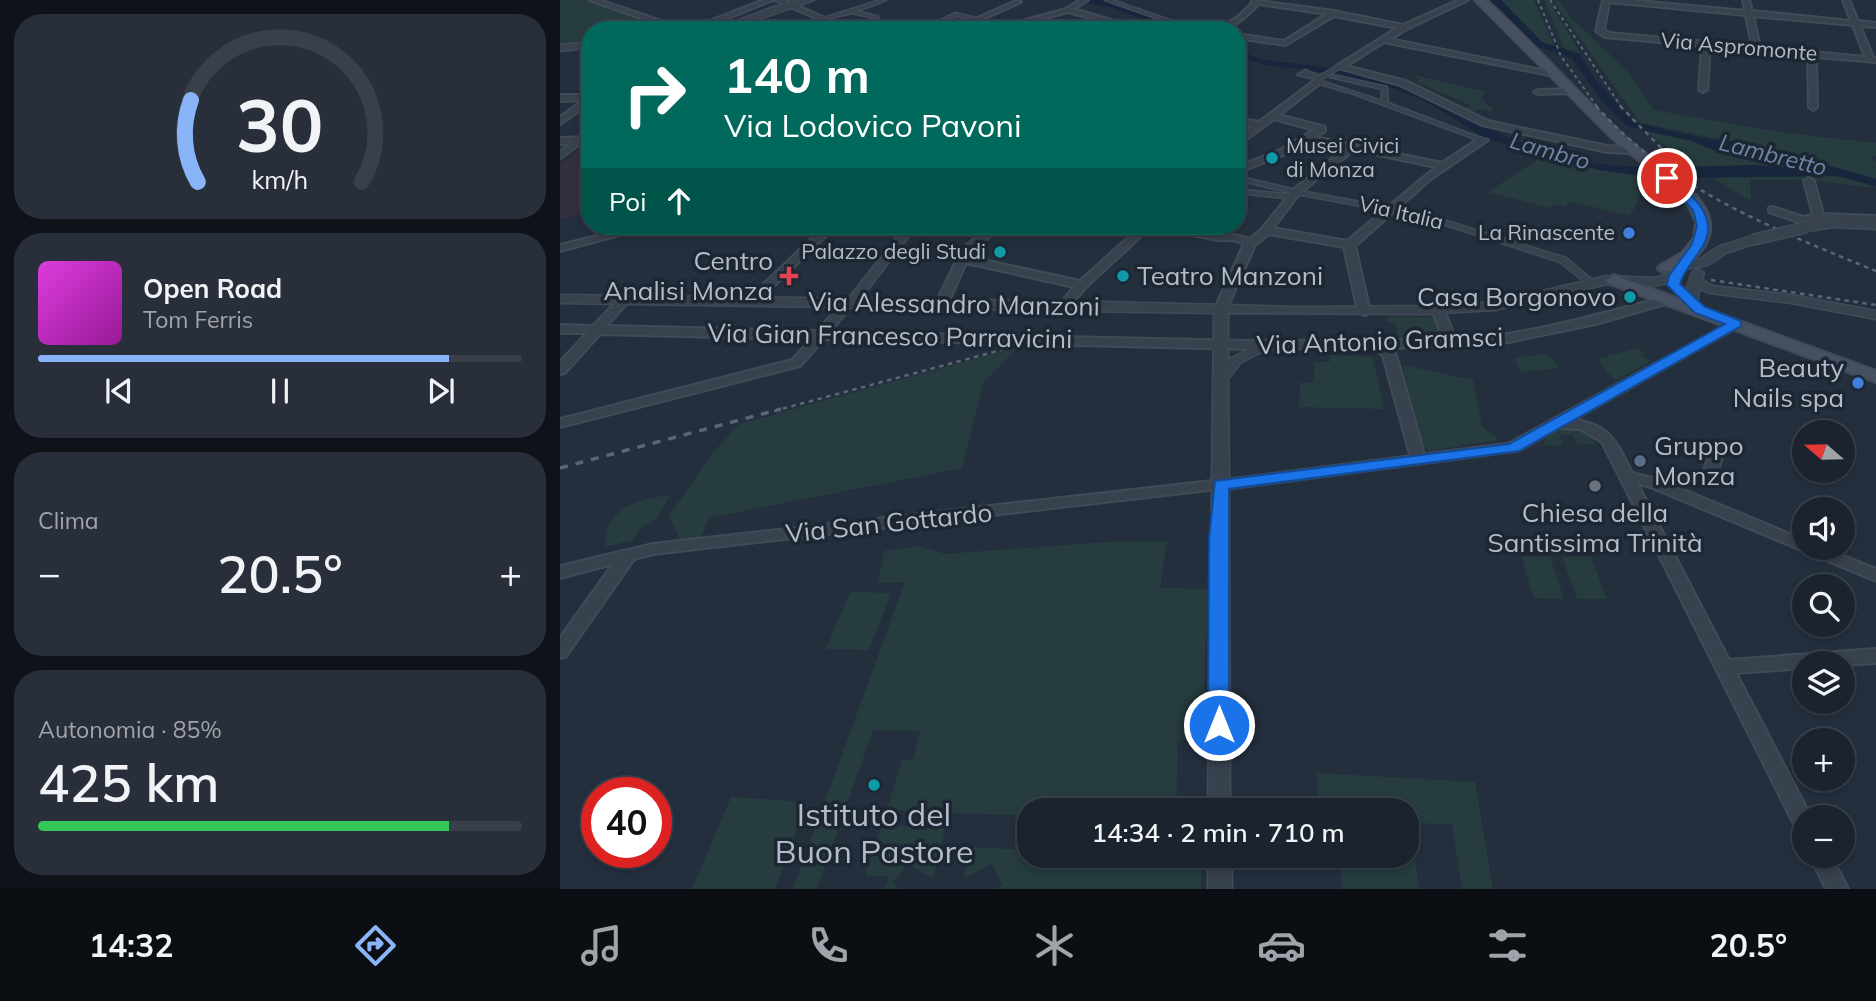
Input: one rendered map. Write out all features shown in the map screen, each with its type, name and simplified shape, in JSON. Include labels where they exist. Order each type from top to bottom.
[{"type":"main road","points":[[1480,0],[1607,128],[1693,203],[1703,222],[1702,235],[1698,245],[1679,268],[1673,285],[1680,301]]},
{"type":"main road","points":[[1642,278],[1647,289],[1876,377]]},
{"type":"main road","points":[[1614,280],[1680,301]]},
{"type":"street","points":[[592,0],[655,21]]},
{"type":"street","points":[[607,5],[620,0]]},
{"type":"street","points":[[721,21],[770,0]]},
{"type":"street","points":[[778,0],[823,19],[884,0]]},
{"type":"street","points":[[743,21],[810,0]]},
{"type":"street","points":[[1107,0],[1169,21]]},
{"type":"street","points":[[1298,7],[1311,0]]},
{"type":"street","points":[[1234,21],[1256,1],[1404,27],[1465,0]]},
{"type":"street","points":[[1606,0],[1876,25]]},
{"type":"street","name":"Via Aspromonte","points":[[1606,0],[1600,31],[1603,33],[1873,59]]},
{"type":"street","points":[[1746,0],[1756,48]]},
{"type":"street","points":[[1846,0],[1873,59]]},
{"type":"street","points":[[1024,21],[1068,10],[1083,1]]},
{"type":"street","points":[[979,19],[1018,2]]},
{"type":"street","points":[[1068,10],[1110,21]]},
{"type":"street","points":[[852,12],[877,17],[873,21]]},
{"type":"street","points":[[1246,37],[1285,43],[1334,13]]},
{"type":"street","points":[[942,21],[955,15],[989,21]]},
{"type":"street","points":[[1246,136],[1275,117],[1319,80],[1330,76],[1337,68],[1404,27]]},
{"type":"street","points":[[1383,40],[1534,73],[1556,75]]},
{"type":"street","points":[[1703,90],[1706,44]]},
{"type":"street","points":[[560,48],[581,46]]},
{"type":"street","points":[[1812,54],[1813,107]]},
{"type":"street","points":[[1337,68],[1403,83],[1485,123],[1607,149],[1631,150]]},
{"type":"street","points":[[1304,74],[1483,140]]},
{"type":"street","points":[[1330,76],[1385,88],[1385,104]]},
{"type":"street","points":[[1538,92],[1573,91]]},
{"type":"street","points":[[560,98],[581,98]]},
{"type":"street","points":[[560,121],[581,105]]},
{"type":"street","points":[[1246,164],[1283,152],[1322,130],[1275,117]]},
{"type":"street","points":[[1246,122],[1261,125]]},
{"type":"street","points":[[1309,138],[1443,166]]},
{"type":"street","points":[[560,141],[581,140]]},
{"type":"street","points":[[1349,245],[1443,166],[1483,140]]},
{"type":"street","points":[[560,156],[581,143]]},
{"type":"street","points":[[1219,798],[1221,308],[1250,243],[1267,230],[1292,197],[1353,146]]},
{"type":"street","name":"Via Italia","points":[[1246,181],[1292,197],[1422,215],[1563,260],[1595,283]]},
{"type":"street","points":[[1809,181],[1819,217]]},
{"type":"street","points":[[1246,192],[1292,197]]},
{"type":"street","points":[[1773,210],[1802,220],[1819,217],[1876,219]]},
{"type":"street","points":[[1595,283],[1606,277],[1661,281],[1679,268],[1704,262],[1722,250],[1807,227],[1834,223],[1876,225]]},
{"type":"street","points":[[1267,230],[1349,245]]},
{"type":"street","points":[[560,248],[612,235]]},
{"type":"street","points":[[752,301],[822,235]]},
{"type":"street","points":[[560,423],[796,363],[904,235]]},
{"type":"street","points":[[942,303],[966,251],[985,235]]},
{"type":"street","points":[[1065,305],[1082,285],[1137,235]]},
{"type":"street","points":[[1208,235],[1235,237]]},
{"type":"street","points":[[1232,235],[1250,243]]},
{"type":"street","points":[[1349,245],[1364,311]]},
{"type":"street","points":[[961,259],[1082,285]]},
{"type":"street","points":[[1680,301],[1691,295],[1704,262]]},
{"type":"street","name":"Via Alessandro Manzoni","points":[[560,299],[1438,310],[1495,306],[1595,283],[1642,278]]},
{"type":"street","points":[[1695,281],[1710,289],[1791,299],[1876,315]]},
{"type":"street","points":[[560,370],[624,300]]},
{"type":"street","name":"Via Antonio Gramsci","points":[[1221,345],[1379,346],[1494,341],[1680,301]]},
{"type":"street","points":[[1438,310],[1451,344]]},
{"type":"street","points":[[1221,485],[1518,446],[1737,324]]},
{"type":"street","name":"Via Gian Francesco Parravicini","points":[[560,329],[1221,345]]},
{"type":"street","points":[[1221,378],[1235,360],[1265,345]]},
{"type":"street","points":[[1379,346],[1389,354],[1393,365],[1418,458]]},
{"type":"street","points":[[1577,411],[1597,426],[1600,433]]},
{"type":"street","points":[[1559,424],[1569,422],[1600,433],[1608,440],[1794,805]]},
{"type":"street","points":[[1710,474],[1718,445]]},
{"type":"street","points":[[1627,476],[1655,484],[1792,541]]},
{"type":"street","name":"Via San Gottardo","points":[[560,572],[629,554],[1221,485]]},
{"type":"street","points":[[560,651],[629,554]]},
{"type":"street","points":[[1839,560],[1876,575]]},
{"type":"street","points":[[1724,667],[1876,656]]},
{"type":"street","points":[[1220,868],[1220,889]]},
{"type":"street","points":[[1826,868],[1837,889]]},
{"type":"shaded area","points":[[581,147],[581,214],[560,219],[560,165]]},
{"type":"green space","points":[[560,0],[582,0],[647,21],[581,21],[581,43],[560,45]]},
{"type":"green space","points":[[1501,0],[1534,0],[1554,46],[1538,40]]},
{"type":"green space","points":[[1544,0],[1549,0],[1580,53],[1565,49]]},
{"type":"green space","points":[[1553,0],[1559,1],[1573,20],[1628,72],[1654,110],[1778,132],[1876,143],[1876,156],[1869,156],[1876,162],[1876,179],[1778,151],[1640,123]]},
{"type":"green space","points":[[1409,74],[1487,92],[1480,98],[1493,109],[1491,112],[1482,109],[1467,113],[1460,109],[1472,106],[1417,82],[1420,79]]},
{"type":"green space","points":[[1647,132],[1692,141],[1716,151],[1776,156],[1837,171],[1751,165],[1696,168]]},
{"type":"green space","points":[[1543,156],[1599,170],[1650,177],[1649,180],[1655,181],[1659,178],[1666,186],[1647,183],[1630,216],[1569,201],[1566,207],[1555,204],[1550,208],[1488,192]]},
{"type":"green space","points":[[1739,175],[1837,176],[1853,178],[1876,188],[1809,180],[1750,180],[1751,201],[1713,178]]},
{"type":"green space","points":[[1387,317],[1435,317],[1440,341],[1399,340],[1396,323],[1388,322]]},
{"type":"green space","points":[[1018,347],[983,383],[962,468],[709,518],[700,540],[681,541],[669,516],[711,455],[739,424]]},
{"type":"green space","points":[[1637,348],[1644,353],[1641,355],[1651,361],[1615,381],[1597,359]]},
{"type":"green space","points":[[1543,354],[1554,359],[1559,368],[1521,372],[1514,358]]},
{"type":"green space","points":[[1330,355],[1373,357],[1384,409],[1299,407],[1300,383],[1314,382],[1314,362],[1330,362]]},
{"type":"green space","points":[[1403,365],[1473,380],[1482,426],[1499,440],[1429,451],[1419,444]]},
{"type":"green space","points":[[1568,428],[1587,432],[1596,444],[1578,445],[1572,435],[1560,435],[1563,445],[1543,445],[1548,435]]},
{"type":"green space","points":[[670,495],[657,518],[643,526],[632,540],[605,547],[609,524],[620,511],[644,500]]},
{"type":"green space","points":[[1167,541],[1160,588],[1208,589],[1202,739],[1178,740],[1176,798],[1017,798],[1017,815],[887,810],[902,760],[913,759],[920,731],[873,730],[817,889],[793,889],[905,582],[878,583],[884,551],[918,546],[945,554],[1107,542]]},
{"type":"green space","points":[[1521,556],[1550,557],[1564,599],[1534,598]]},
{"type":"green space","points":[[1562,557],[1591,557],[1607,599],[1577,599]]},
{"type":"green space","points":[[850,592],[891,593],[869,650],[826,649]]},
{"type":"green space","points":[[1317,773],[1475,782],[1493,889],[1462,889],[1452,824],[1419,823],[1419,798],[1318,798]]},
{"type":"green space","points":[[731,797],[807,802],[775,889],[692,889]]},
{"type":"green space","points":[[882,825],[945,828],[933,879],[908,864],[893,883],[900,889],[885,889],[889,877],[865,875]]},
{"type":"green space","points":[[971,847],[1017,849],[1017,868],[1201,868],[1201,889],[995,889],[1002,885],[992,863],[963,879]]},
{"type":"green space","points":[[1340,868],[1416,868],[1419,889],[1342,889]]},
{"type":"water","points":[[1067,0],[1102,0],[1164,21],[1148,21],[1109,7]]},
{"type":"water","points":[[1490,0],[1501,0],[1542,42],[1579,54],[1595,79],[1633,122],[1703,138],[1746,143],[1876,179],[1876,186],[1837,176],[1659,178],[1599,170],[1487,139],[1425,101],[1395,89],[1319,72],[1266,65],[1246,59],[1246,54],[1265,60],[1330,68],[1400,83],[1436,98],[1514,141],[1598,164],[1649,168],[1751,165],[1831,170],[1776,156],[1716,151],[1692,141],[1627,126],[1598,96],[1572,58],[1532,45],[1504,18],[1506,14]]},
{"type":"railway","points":[[1538,0],[1561,56],[1598,108]]},
{"type":"railway","points":[[1550,0],[1622,108]]},
{"type":"railway","points":[[1620,106],[1669,156]]},
{"type":"railway","points":[[1598,108],[1656,161],[1690,184],[1763,223],[1876,271]]},
{"type":"railway","points":[[1711,280],[1876,305]]},
{"type":"railway","points":[[774,411],[1016,346]]},
{"type":"railway","points":[[560,468],[781,409]]},
{"type":"place","name":"Musei Civici di Monza","points":[[1272,158]]},
{"type":"place","name":"La Rinascente","points":[[1629,233]]},
{"type":"place","name":"Palazzo degli Studi","points":[[1000,252]]},
{"type":"place","name":"Centro Analisi Monza","points":[[789,276]]},
{"type":"place","name":"Teatro Manzoni","points":[[1123,276]]},
{"type":"place","name":"Casa Borgonovo","points":[[1630,297]]},
{"type":"place","name":"Beauty Nails spa","points":[[1858,383]]},
{"type":"place","name":"Gruppo Monza","points":[[1640,461]]},
{"type":"place","name":"Chiesa della Santissima Trinità","points":[[1595,486]]},
{"type":"place","name":"Istituto del Buon Pastore","points":[[874,785]]},
{"type":"route","points":[[1219,725],[1218,538],[1221,485],[1513,448],[1737,324],[1700,310],[1673,285],[1675,276],[1681,272],[1687,257],[1698,245],[1703,222],[1690,199],[1667,178]]},
{"type":"water label","name":"Lambro","points":[[1550,151]]},
{"type":"water label","name":"Lambretto","points":[[1773,155]]}]
